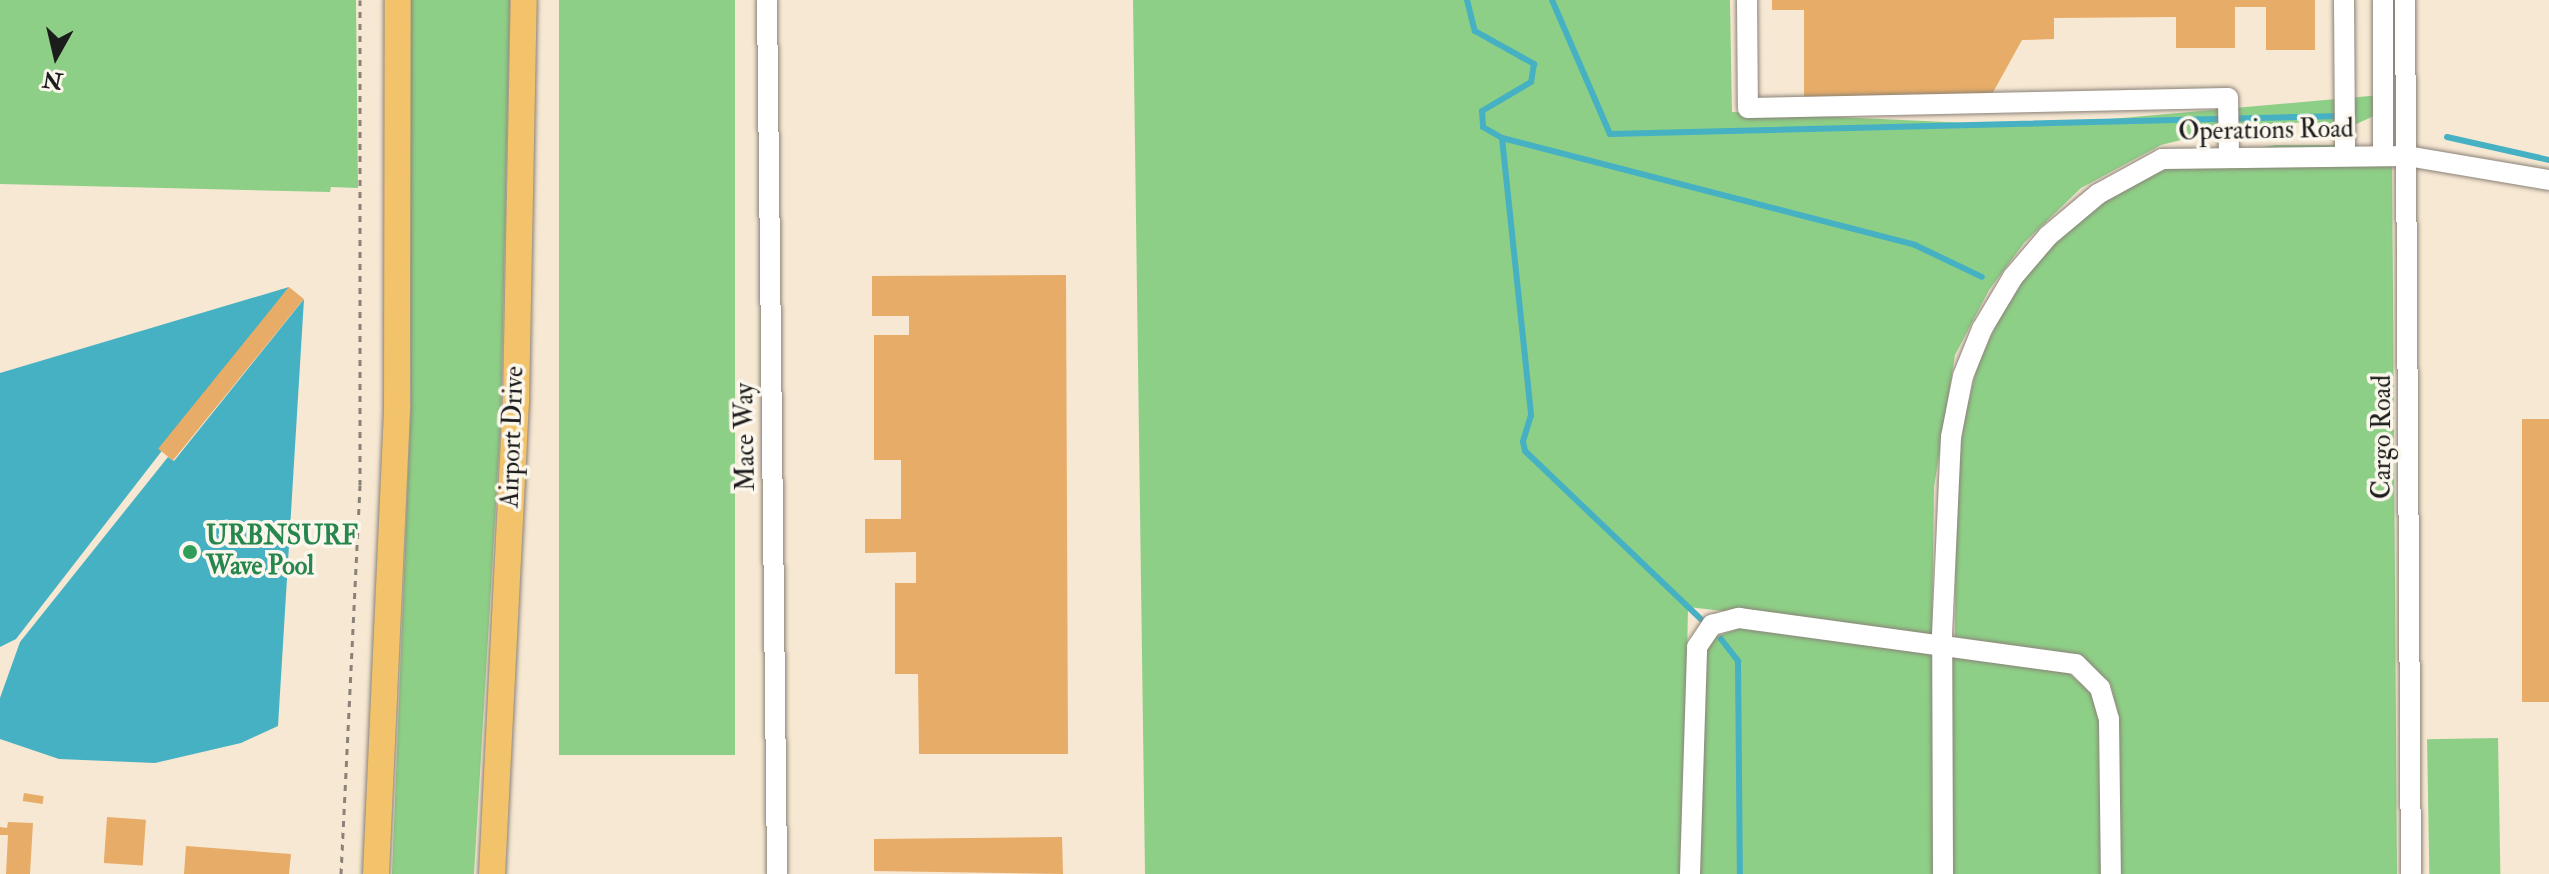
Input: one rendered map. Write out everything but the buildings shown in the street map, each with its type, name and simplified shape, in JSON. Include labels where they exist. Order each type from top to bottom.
[{"type":"main road","points":[[376,874],[397,405],[398,0]]},
{"type":"main road","name":"Airport Drive","points":[[492,874],[516,401],[524,0]]},
{"type":"street","name":"Mace Way","points":[[767,0],[777,874]]},
{"type":"street","points":[[1747,0],[1748,108],[2228,98],[2229,156]]},
{"type":"street","points":[[2344,0],[2345,156]]},
{"type":"street","points":[[2383,0],[2383,156]]},
{"type":"street","name":"Cargo Road","points":[[2405,0],[2411,874]]},
{"type":"street","name":"Operations Road","points":[[1943,874],[1942,639],[1951,437],[1963,376],[1982,329],[2013,277],[2048,236],[2098,194],[2162,159],[2407,156],[2549,180]]},
{"type":"street","points":[[1690,874],[1697,647],[1712,625],[1739,618],[1942,639],[2076,664],[2100,688],[2109,719],[2111,874]]},
{"type":"path","points":[[341,874],[360,485],[360,0]]},
{"type":"green space","points":[[0,0],[356,0],[358,188],[331,187],[330,192],[0,184]]},
{"type":"green space","points":[[408,0],[510,0],[501,419],[474,874],[392,874],[411,402]]},
{"type":"green space","points":[[559,0],[735,0],[735,755],[559,755]]},
{"type":"green space","points":[[1133,0],[1730,0],[1732,112],[2032,126],[2381,95],[2376,115],[2352,126],[2308,122],[2233,127],[2161,145],[2081,188],[2024,243],[1989,290],[1955,355],[1934,487],[1932,635],[1688,607],[1683,874],[1145,874]]},
{"type":"green space","points":[[2275,145],[2337,145],[2392,153],[2397,874],[2120,874],[2118,713],[2110,683],[2075,654],[1955,637],[1956,490],[1964,419],[1978,364],[2006,304],[2043,252],[2095,207],[2156,173],[2203,157]]},
{"type":"green space","points":[[1746,626],[1932,652],[1934,874],[1695,874],[1705,650],[1712,638]]},
{"type":"green space","points":[[1951,655],[2065,670],[2093,694],[2100,712],[2103,874],[1953,874]]},
{"type":"green space","points":[[2498,738],[2500,874],[2429,874],[2427,739]]},
{"type":"water","name":"URBNSURF Wave Pool","points":[[289,287],[16,639],[0,647],[0,373]]},
{"type":"water","name":"URBNSURF Wave Pool","points":[[304,299],[278,726],[241,743],[155,763],[59,759],[0,739],[0,698],[20,642],[168,457],[174,461]]},
{"type":"waterway","points":[[1467,0],[1475,31],[1534,64],[1531,82],[1482,111],[1483,127],[1502,138],[1531,415],[1523,442],[1525,451],[1701,619]]},
{"type":"waterway","points":[[1552,0],[1610,134],[2342,116]]},
{"type":"waterway","points":[[2447,137],[2549,160]]},
{"type":"waterway","points":[[1502,138],[1915,245],[1982,277]]},
{"type":"waterway","points":[[1721,639],[1738,661],[1740,874]]},
{"type":"place","name":"URBNSURF Wave Pool","points":[[190,552]]}]
